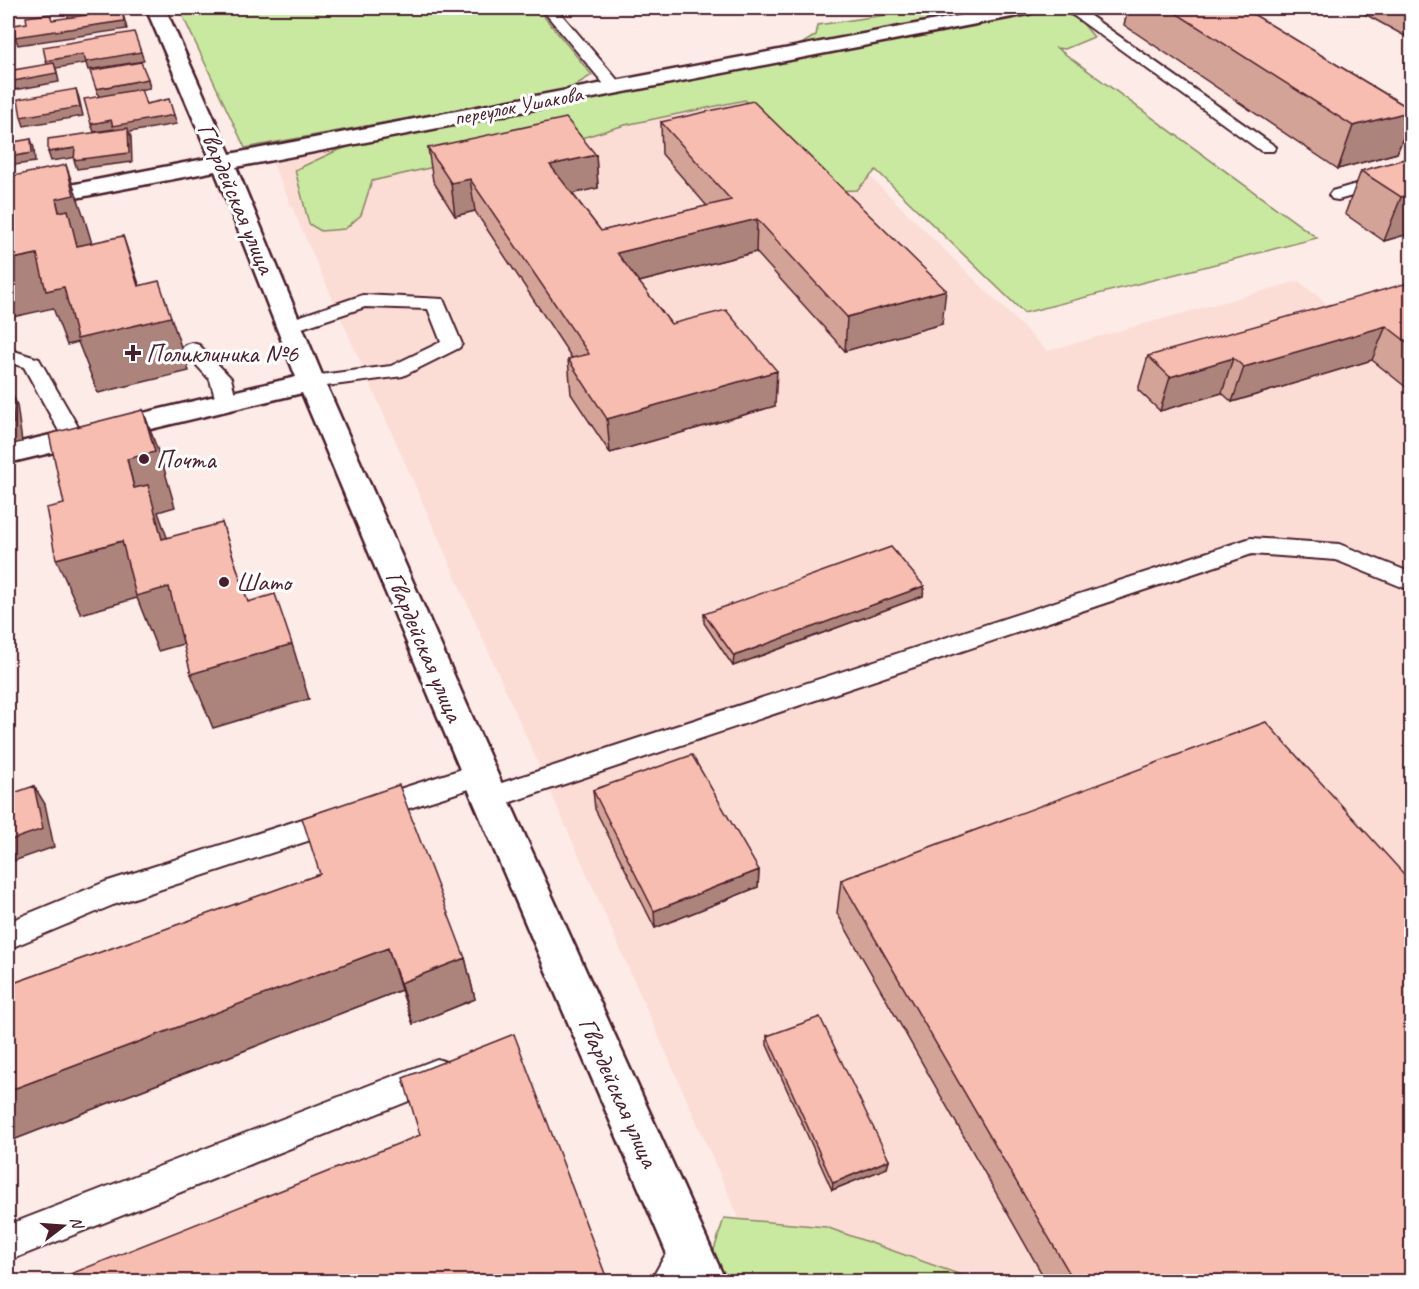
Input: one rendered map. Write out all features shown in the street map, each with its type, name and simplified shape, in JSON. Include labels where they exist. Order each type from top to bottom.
[{"type":"street","name":"Гвардейская улица","points":[[155,8],[223,161],[311,382],[485,786],[703,1281]]},
{"type":"street","name":"переулок Ушакова","points":[[8,204],[1028,8]]},
{"type":"street","points":[[8,454],[311,382]]},
{"type":"lane","points":[[548,8],[614,86]]},
{"type":"lane","points":[[1070,8],[1267,147]]},
{"type":"lane","points":[[1338,195],[1412,173]]},
{"type":"lane","points":[[290,326],[363,301],[436,303],[452,344],[396,372],[311,382]]},
{"type":"lane","points":[[192,349],[220,378],[226,403]]},
{"type":"lane","points":[[8,355],[32,363],[74,439]]},
{"type":"lane","points":[[8,936],[105,895],[485,786],[1251,546],[1339,552],[1412,583]]},
{"type":"lane","points":[[8,1244],[471,1060]]},
{"type":"lane","points":[[668,1281],[689,1249]]},
{"type":"shaded area","points":[[752,60],[1047,351],[1299,281],[1411,372],[1411,1281],[767,1281],[268,153]]},
{"type":"green space","points":[[179,8],[537,8],[592,75],[569,89],[245,148]]},
{"type":"green space","points":[[932,8],[1049,8],[1079,19],[1094,37],[1065,49],[1057,48],[1317,238],[1024,313],[876,170],[857,190],[830,191],[757,116],[745,100],[625,125],[561,144],[469,159],[372,181],[361,215],[345,229],[321,231],[309,224],[295,170],[336,151],[414,125],[657,87],[800,45],[816,35],[818,25]]},
{"type":"green space","points":[[724,1218],[826,1227],[978,1281],[724,1281],[713,1253]]},
{"type":"building","points":[[65,8],[86,8],[66,11]]},
{"type":"building","points":[[1168,8],[1243,8],[1412,111],[1353,126]]},
{"type":"building","points":[[122,10],[124,21],[15,37],[14,25],[27,23],[26,17],[50,14],[52,20]]},
{"type":"building","points":[[134,32],[141,52],[86,62],[83,54],[46,61],[43,47]]},
{"type":"building","points":[[141,62],[148,79],[96,89],[90,71]]},
{"type":"building","points":[[54,63],[57,73],[8,82],[8,71]]},
{"type":"building","points":[[76,89],[80,107],[21,117],[18,99]]},
{"type":"building","points":[[141,89],[146,104],[169,99],[174,115],[113,126],[111,120],[91,124],[84,99]]},
{"type":"building","points":[[753,101],[946,290],[847,317],[757,219],[617,253],[671,324],[726,310],[777,371],[607,419],[568,359],[589,354],[470,179],[451,183],[428,148],[566,118],[596,155],[550,165],[601,231],[731,200],[661,122]]},
{"type":"building","points":[[128,128],[129,153],[74,160],[75,148],[48,152],[48,139]]},
{"type":"building","points":[[31,139],[32,153],[8,157],[8,143]]},
{"type":"building","points":[[1412,157],[1412,194],[1401,197],[1361,171]]},
{"type":"building","points":[[66,165],[74,195],[56,199],[59,212],[68,210],[77,246],[123,236],[138,286],[159,281],[171,317],[77,339],[64,287],[46,291],[37,254],[8,260],[8,177]]},
{"type":"building","points":[[1404,284],[1412,289],[1412,346],[1386,326],[1244,367],[1233,358],[1170,377],[1148,356]]},
{"type":"building","points":[[8,387],[14,423],[8,424]]},
{"type":"building","points":[[143,410],[155,452],[127,459],[134,488],[148,485],[162,539],[222,523],[248,602],[275,594],[292,644],[191,674],[169,587],[136,596],[122,541],[56,559],[46,508],[64,504],[49,434]]},
{"type":"building","points":[[891,547],[924,586],[734,656],[704,614]]},
{"type":"building","points":[[1266,722],[1412,883],[1412,1281],[1074,1281],[841,880]]},
{"type":"building","points":[[692,755],[759,870],[654,911],[593,790]]},
{"type":"building","points":[[399,785],[465,958],[400,983],[388,948],[8,1091],[8,985],[320,874],[302,818]]},
{"type":"building","points":[[34,786],[43,829],[8,841],[8,795]]},
{"type":"building","points":[[820,1017],[889,1160],[833,1183],[767,1036]]},
{"type":"building","points":[[514,1034],[606,1281],[53,1281],[420,1135],[403,1078]]},
{"type":"place","name":"Поликлиника №6","points":[[133,353]]},
{"type":"place","name":"Почта","points":[[144,459]]},
{"type":"place","name":"Шато","points":[[224,582]]}]
